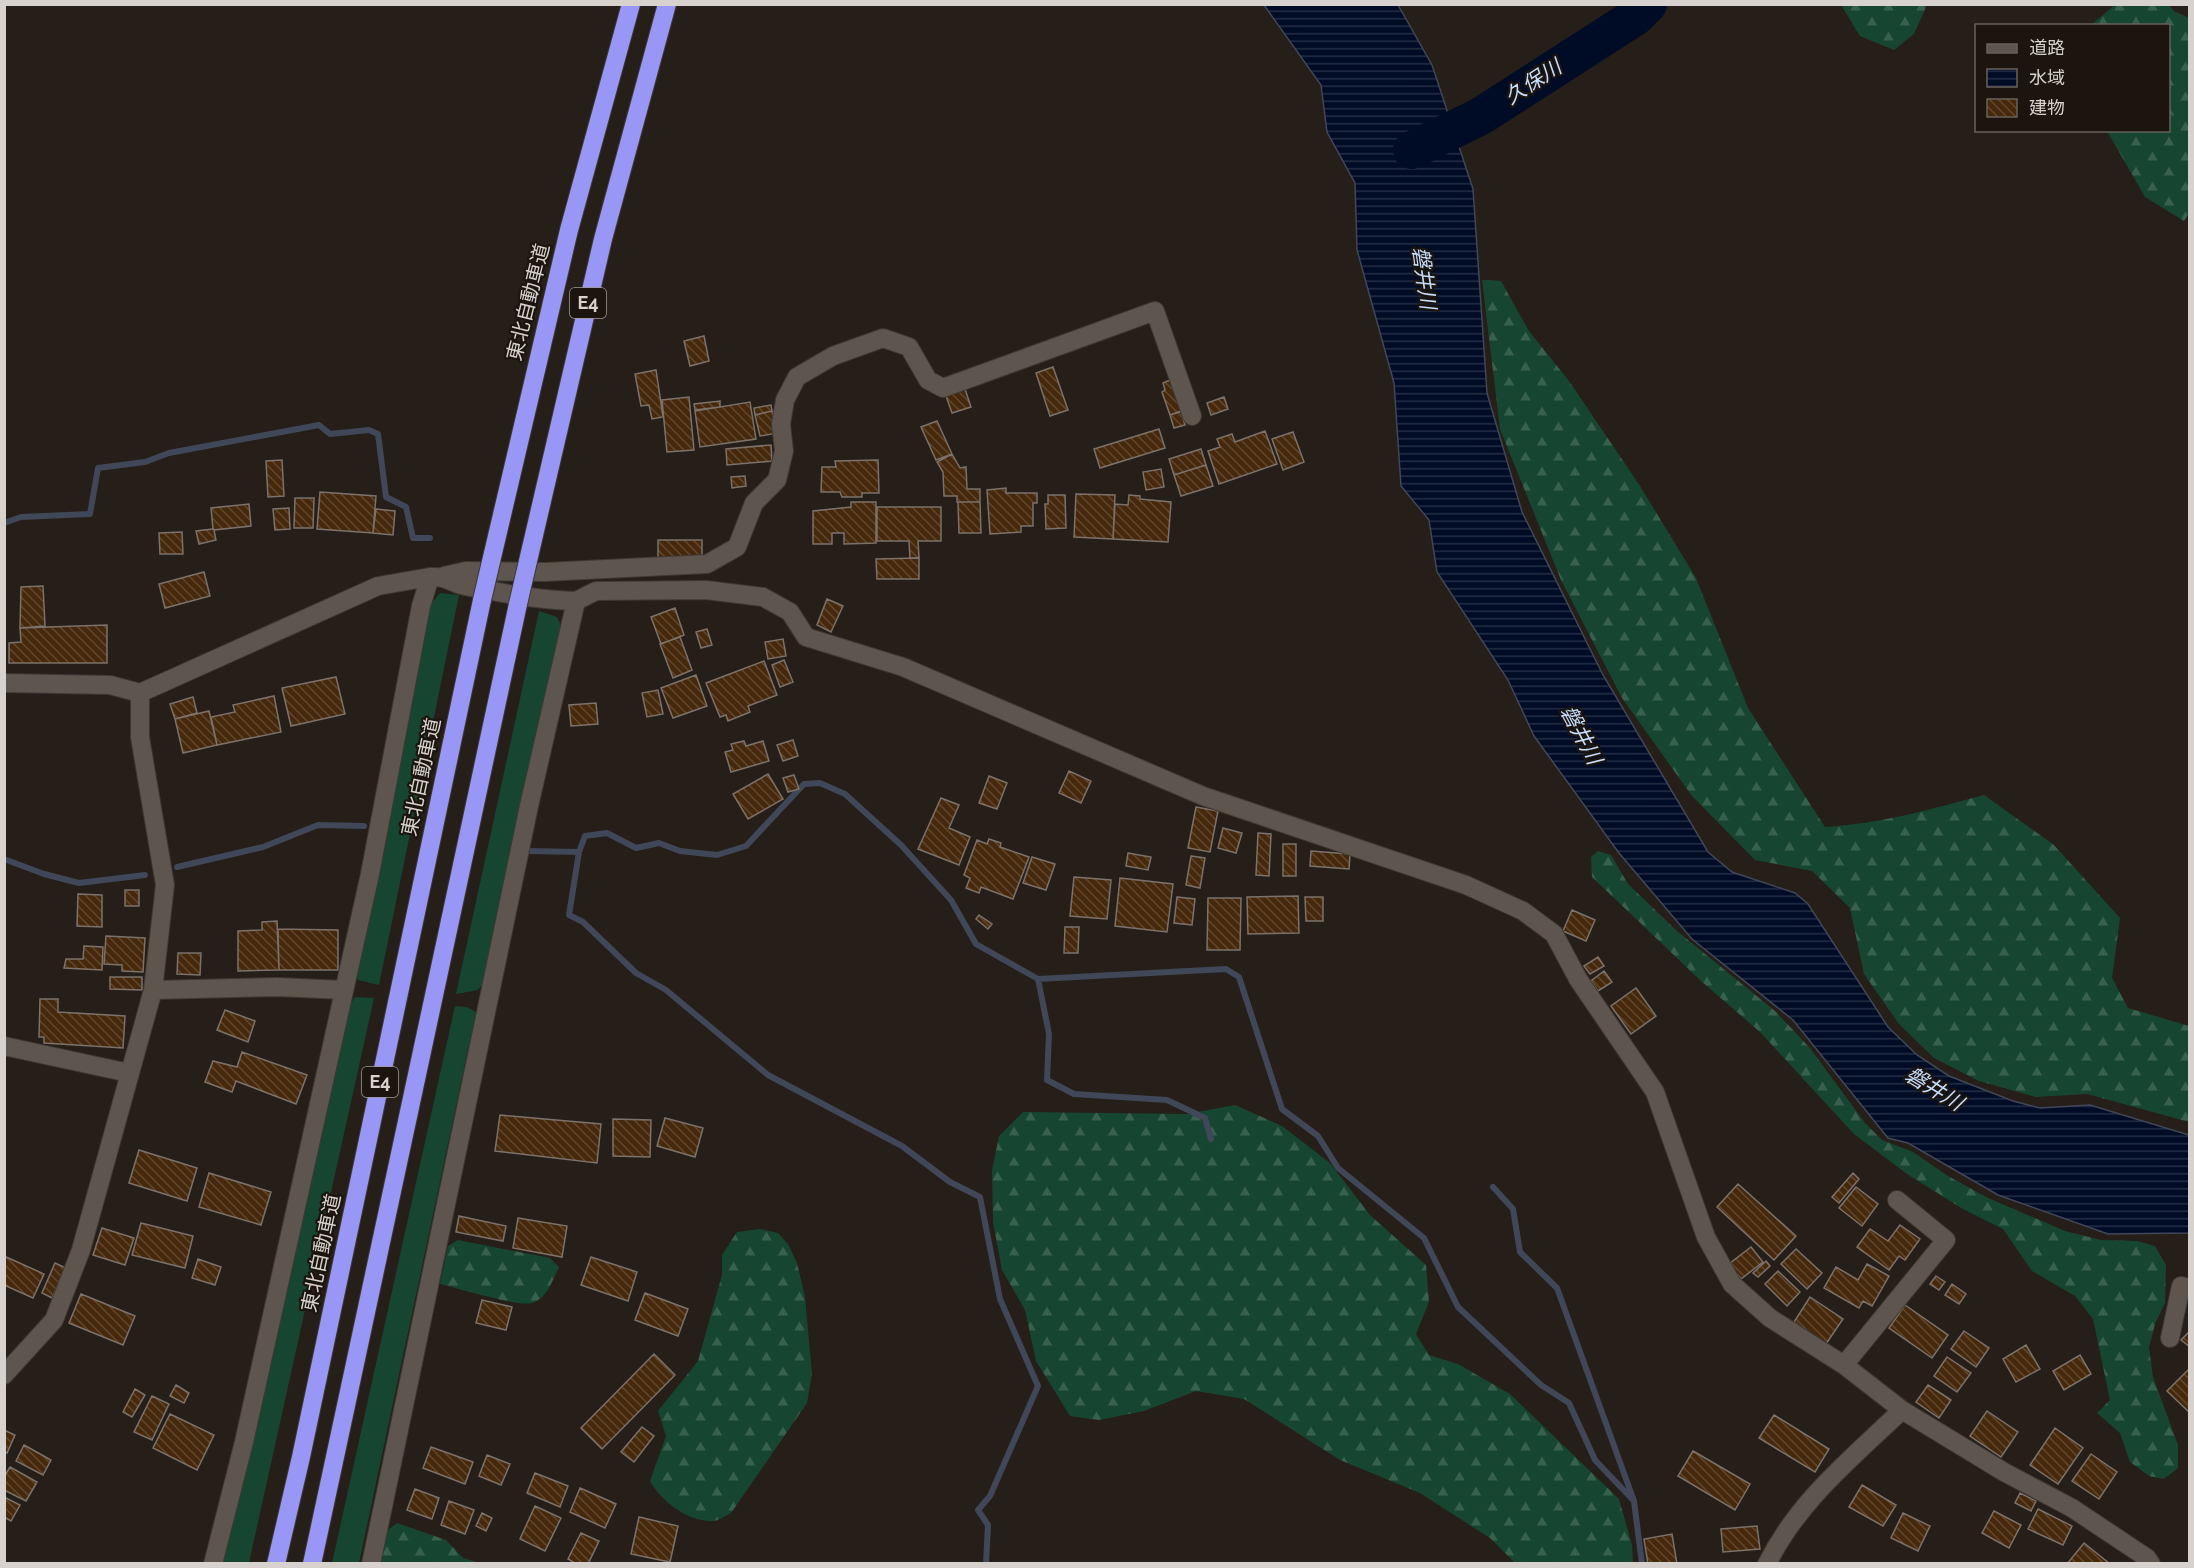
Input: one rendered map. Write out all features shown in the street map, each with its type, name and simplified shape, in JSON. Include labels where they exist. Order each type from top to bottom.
[{"type":"highway","name":"東北自動車道","points":[[276,1563],[301,1457],[482,600],[569,230],[631,4]]},
{"type":"highway","name":"E4","points":[[312,1563],[518,604],[603,239],[667,4]]},
{"type":"street","points":[[4,683],[110,685],[140,693],[378,586],[466,571],[544,572],[707,564],[737,547],[754,502],[777,480],[784,451],[782,424],[785,400],[797,376],[833,356],[883,338],[909,347],[928,380],[943,387],[1155,311],[1192,416]]},
{"type":"street","points":[[437,577],[460,585],[540,600],[576,601],[596,591],[706,590],[764,597],[790,612],[806,637],[903,667],[1203,796],[1466,885],[1523,911],[1554,934],[1578,979],[1655,1092],[1706,1237],[1732,1284],[1770,1318],[1844,1365],[1902,1410],[2004,1472],[2072,1508],[2147,1558],[2151,1563]]},
{"type":"street","points":[[213,1563],[244,1442],[370,874],[422,606],[437,577]]},
{"type":"street","points":[[371,1563],[529,806],[576,601]]},
{"type":"street","points":[[4,1375],[54,1320],[81,1250],[153,990],[165,885],[140,737],[140,693]]},
{"type":"street","points":[[153,990],[277,987],[344,990]]},
{"type":"street","points":[[4,1046],[129,1073]]},
{"type":"street","points":[[1844,1365],[1946,1240],[1897,1200]]},
{"type":"street","points":[[2170,1338],[2181,1286],[2190,1288]]},
{"type":"street","points":[[1767,1563],[1781,1535],[1807,1501],[1902,1410]]},
{"type":"green space","points":[[1841,5],[1927,5],[1914,34],[1894,50],[1860,36]]},
{"type":"green space","points":[[2115,5],[2169,5],[2174,11],[2189,18],[2190,212],[2184,221],[2145,197],[2108,132],[2170,132],[2170,24],[2092,24]]},
{"type":"green space","points":[[1482,280],[1501,281],[1529,331],[1569,381],[1640,486],[1696,578],[1748,708],[1825,827],[1885,819],[1984,795],[2054,845],[2120,918],[2112,978],[2128,1008],[2189,1026],[2189,1122],[2087,1094],[2036,1097],[1979,1081],[1934,1058],[1899,1024],[1864,974],[1850,908],[1812,871],[1755,860],[1692,796],[1622,698],[1561,580],[1500,429]]},
{"type":"green space","points":[[440,593],[459,595],[379,985],[358,980],[356,972],[431,604]]},
{"type":"green space","points":[[539,611],[557,617],[561,625],[483,984],[478,990],[456,994]]},
{"type":"green space","points":[[1598,851],[1611,855],[1628,884],[1677,931],[1775,1011],[1810,1048],[1865,1123],[1882,1140],[1913,1152],[1948,1176],[1988,1198],[2065,1231],[2101,1240],[2137,1241],[2155,1246],[2166,1265],[2165,1303],[2155,1324],[2149,1348],[2153,1377],[2178,1445],[2178,1468],[2164,1479],[2149,1476],[2130,1462],[2120,1433],[2097,1413],[2110,1400],[2093,1319],[2075,1296],[2032,1271],[2003,1229],[1963,1209],[1907,1174],[1854,1134],[1761,1033],[1701,981],[1592,877],[1591,857]]},
{"type":"green space","points":[[355,997],[374,998],[249,1563],[221,1564],[351,1003]]},
{"type":"green space","points":[[455,1006],[467,1007],[476,1012],[359,1563],[332,1563]]},
{"type":"green space","points":[[1235,1105],[1282,1126],[1330,1163],[1370,1215],[1426,1265],[1429,1302],[1416,1334],[1429,1355],[1458,1364],[1510,1394],[1619,1499],[1632,1545],[1633,1563],[1515,1563],[1490,1538],[1420,1493],[1340,1460],[1244,1399],[1196,1391],[1144,1411],[1099,1420],[1070,1416],[1036,1361],[1025,1310],[1002,1270],[993,1222],[992,1170],[999,1136],[1023,1112],[1187,1114]]},
{"type":"green space","points":[[760,1229],[778,1233],[788,1244],[797,1263],[805,1297],[812,1374],[807,1403],[731,1513],[715,1521],[694,1518],[668,1503],[650,1481],[666,1436],[658,1411],[698,1361],[722,1275],[722,1255],[737,1232]]},
{"type":"green space","points":[[458,1240],[550,1258],[559,1267],[546,1293],[532,1303],[501,1300],[440,1284],[448,1246]]},
{"type":"green space","points":[[397,1523],[446,1540],[463,1558],[480,1563],[380,1564],[388,1530]]},
{"type":"water","name":"磐井川","points":[[1264,5],[1398,5],[1432,65],[1473,189],[1487,393],[1522,512],[1603,675],[1708,852],[1732,872],[1795,893],[1808,904],[1888,1027],[1917,1055],[1949,1076],[2013,1101],[2040,1108],[2090,1105],[2189,1135],[2189,1233],[2108,1234],[1998,1195],[1908,1143],[1888,1138],[1793,1020],[1692,939],[1619,853],[1534,736],[1508,680],[1437,572],[1429,520],[1401,486],[1394,383],[1357,250],[1355,183],[1327,132],[1321,85]]},
{"type":"building","points":[[704,336],[709,361],[690,366],[684,341]]},
{"type":"building","points":[[1053,367],[1068,410],[1050,416],[1036,373]]},
{"type":"building","points":[[656,370],[663,417],[652,419],[649,405],[641,406],[635,374]]},
{"type":"building","points":[[1175,378],[1186,410],[1170,415],[1162,392],[1165,390],[1163,383]]},
{"type":"building","points":[[965,389],[971,407],[952,413],[946,396]]},
{"type":"building","points":[[689,397],[694,450],[667,452],[662,400]]},
{"type":"building","points":[[1224,397],[1228,409],[1211,415],[1207,403]]},
{"type":"building","points":[[720,401],[720,407],[695,410],[694,404]]},
{"type":"building","points":[[750,402],[756,439],[700,447],[695,411]]},
{"type":"building","points":[[771,405],[772,411],[755,415],[754,408]]},
{"type":"building","points":[[772,411],[777,433],[760,436],[755,415]]},
{"type":"building","points":[[1181,411],[1185,425],[1174,428],[1170,415]]},
{"type":"building","points":[[937,421],[952,454],[936,460],[921,427]]},
{"type":"building","points":[[1159,429],[1165,448],[1100,468],[1094,449]]},
{"type":"building","points":[[1265,431],[1277,464],[1219,484],[1208,451],[1220,447],[1217,439],[1232,434],[1235,442]]},
{"type":"building","points":[[1293,432],[1304,462],[1283,470],[1272,439]]},
{"type":"building","points":[[771,445],[772,461],[727,465],[726,449]]},
{"type":"building","points":[[1201,449],[1206,465],[1174,475],[1169,459]]},
{"type":"building","points":[[952,454],[960,468],[966,467],[967,489],[980,489],[980,502],[957,502],[957,496],[944,496],[943,472],[937,462]]},
{"type":"building","points":[[282,460],[284,496],[268,497],[266,461]]},
{"type":"building","points":[[878,460],[879,493],[862,493],[862,497],[842,497],[840,492],[821,492],[822,467],[836,467],[835,461]]},
{"type":"building","points":[[1206,465],[1213,486],[1181,496],[1174,475]]},
{"type":"building","points":[[1161,469],[1164,487],[1146,490],[1143,472]]},
{"type":"building","points":[[745,476],[746,486],[732,488],[731,477]]},
{"type":"building","points":[[1006,488],[1006,493],[1037,493],[1037,503],[1033,503],[1033,526],[1021,526],[1021,532],[990,534],[987,490]]},
{"type":"building","points":[[320,492],[376,496],[373,533],[317,529]]},
{"type":"building","points":[[1076,494],[1115,495],[1113,539],[1074,537]]},
{"type":"building","points":[[1048,495],[1065,495],[1066,528],[1046,529],[1045,504],[1048,504]]},
{"type":"building","points":[[1129,495],[1140,496],[1140,499],[1171,502],[1168,542],[1113,539],[1115,504],[1128,505]]},
{"type":"building","points":[[295,498],[314,498],[313,528],[294,528]]},
{"type":"building","points":[[851,502],[876,502],[876,543],[844,544],[844,533],[832,533],[832,544],[813,544],[813,511],[851,507]]},
{"type":"building","points":[[958,502],[980,502],[981,533],[959,533]]},
{"type":"building","points":[[249,504],[251,526],[214,530],[216,540],[199,544],[196,531],[213,529],[211,508]]},
{"type":"building","points":[[877,507],[941,507],[941,541],[918,541],[919,558],[910,558],[909,541],[877,541]]},
{"type":"building","points":[[289,508],[290,529],[275,530],[273,509]]},
{"type":"building","points":[[376,509],[395,511],[393,535],[373,533]]},
{"type":"building","points":[[182,532],[183,554],[160,554],[159,533]]},
{"type":"building","points":[[658,540],[702,540],[702,559],[658,559]]},
{"type":"building","points":[[919,558],[919,579],[877,579],[876,559]]},
{"type":"building","points":[[204,572],[210,596],[165,608],[159,584]]},
{"type":"building","points":[[43,586],[45,626],[20,628],[21,587]]},
{"type":"building","points":[[827,599],[843,606],[831,632],[817,625]]},
{"type":"building","points":[[675,608],[684,635],[661,644],[651,617]]},
{"type":"building","points":[[107,625],[107,663],[9,663],[9,643],[21,642],[20,628]]},
{"type":"building","points":[[707,629],[712,645],[701,648],[696,632]]},
{"type":"building","points":[[680,637],[692,670],[673,678],[660,644]]},
{"type":"building","points":[[783,639],[786,656],[768,659],[765,642]]},
{"type":"building","points":[[784,660],[793,682],[780,687],[772,665]]},
{"type":"building","points":[[764,661],[777,695],[748,706],[750,712],[728,721],[726,715],[720,717],[706,683]]},
{"type":"building","points":[[696,675],[707,706],[673,718],[661,688]]},
{"type":"building","points":[[336,677],[345,714],[291,726],[282,688]]},
{"type":"building","points":[[658,690],[663,714],[647,717],[642,693]]},
{"type":"building","points":[[274,696],[281,732],[217,745],[211,717],[235,712],[233,705]]},
{"type":"building","points":[[193,697],[197,713],[175,719],[170,704]]},
{"type":"building","points":[[596,703],[598,724],[571,726],[569,705]]},
{"type":"building","points":[[209,711],[217,745],[183,753],[175,719]]},
{"type":"building","points":[[793,740],[798,756],[783,761],[777,745]]},
{"type":"building","points":[[744,741],[746,746],[763,741],[769,761],[731,772],[725,752],[733,750],[731,744]]},
{"type":"building","points":[[1069,771],[1091,781],[1081,803],[1059,793]]},
{"type":"building","points":[[768,774],[783,799],[748,819],[733,794]]},
{"type":"building","points":[[794,775],[799,789],[788,792],[783,778]]},
{"type":"building","points":[[989,776],[1007,783],[997,809],[979,803]]},
{"type":"building","points":[[941,798],[959,805],[949,828],[970,837],[959,865],[918,849]]},
{"type":"building","points":[[1196,807],[1218,811],[1210,852],[1188,848]]},
{"type":"building","points":[[1223,828],[1242,833],[1236,853],[1218,848]]},
{"type":"building","points":[[1258,833],[1271,834],[1269,876],[1256,875]]},
{"type":"building","points":[[989,839],[1001,843],[1000,847],[1029,857],[1013,899],[981,887],[979,893],[966,888],[970,878],[964,875],[977,840],[987,844]]},
{"type":"building","points":[[1283,844],[1296,844],[1296,876],[1283,876]]},
{"type":"building","points":[[1311,851],[1350,854],[1349,869],[1310,866]]},
{"type":"building","points":[[1128,853],[1151,857],[1148,870],[1126,866]]},
{"type":"building","points":[[1191,856],[1205,858],[1200,888],[1186,885]]},
{"type":"building","points":[[1032,857],[1055,864],[1046,890],[1023,883]]},
{"type":"building","points":[[1074,877],[1111,880],[1107,919],[1070,916]]},
{"type":"building","points":[[1120,878],[1173,884],[1167,932],[1115,926]]},
{"type":"building","points":[[125,890],[139,890],[139,906],[125,906]]},
{"type":"building","points":[[78,894],[102,895],[102,927],[77,926]]},
{"type":"building","points":[[1298,896],[1299,933],[1248,934],[1247,897]]},
{"type":"building","points":[[1177,897],[1195,899],[1192,925],[1174,923]]},
{"type":"building","points":[[1305,897],[1323,897],[1323,921],[1306,921]]},
{"type":"building","points":[[1208,898],[1241,898],[1240,950],[1207,950]]},
{"type":"building","points":[[1572,910],[1595,920],[1586,941],[1563,931]]},
{"type":"building","points":[[979,915],[992,924],[988,929],[976,919]]},
{"type":"building","points":[[277,921],[279,970],[238,971],[238,931],[262,930],[262,922]]},
{"type":"building","points":[[1065,927],[1079,927],[1078,953],[1064,953]]},
{"type":"building","points":[[278,929],[338,930],[338,970],[279,970]]},
{"type":"building","points":[[106,936],[145,938],[143,972],[122,971],[122,965],[104,964]]},
{"type":"building","points":[[84,946],[103,947],[102,970],[64,968],[66,959],[83,959]]},
{"type":"building","points":[[178,953],[201,953],[200,975],[177,974]]},
{"type":"building","points":[[1598,957],[1604,966],[1590,974],[1584,966]]},
{"type":"building","points":[[1604,971],[1612,982],[1598,991],[1591,981]]},
{"type":"building","points":[[110,977],[142,977],[142,990],[110,989]]},
{"type":"building","points":[[1636,988],[1656,1016],[1631,1034],[1611,1006]]},
{"type":"building","points":[[40,999],[58,999],[58,1012],[125,1016],[123,1048],[44,1043],[44,1037],[39,1037]]},
{"type":"building","points":[[225,1010],[255,1021],[248,1042],[217,1030]]},
{"type":"building","points":[[242,1052],[307,1075],[296,1104],[236,1081],[232,1092],[205,1082],[213,1061],[237,1067]]},
{"type":"building","points":[[500,1115],[601,1124],[597,1163],[495,1151]]},
{"type":"building","points":[[665,1118],[703,1128],[695,1157],[657,1146]]},
{"type":"building","points":[[613,1119],[651,1120],[650,1157],[613,1156]]},
{"type":"building","points":[[139,1150],[197,1168],[187,1201],[129,1183]]},
{"type":"building","points":[[209,1173],[271,1192],[261,1225],[199,1207]]},
{"type":"building","points":[[1853,1173],[1859,1179],[1839,1203],[1832,1197]]},
{"type":"building","points":[[1738,1184],[1796,1236],[1774,1260],[1717,1207]]},
{"type":"building","points":[[1856,1187],[1878,1204],[1862,1226],[1839,1208]]},
{"type":"building","points":[[459,1216],[506,1226],[503,1241],[456,1232]]},
{"type":"building","points":[[518,1218],[567,1226],[562,1257],[513,1248]]},
{"type":"building","points":[[141,1223],[193,1236],[185,1268],[132,1255]]},
{"type":"building","points":[[1900,1225],[1920,1239],[1905,1260],[1899,1256],[1889,1270],[1857,1247],[1870,1229],[1888,1241]]},
{"type":"building","points":[[102,1228],[134,1238],[125,1265],[93,1255]]},
{"type":"building","points":[[1751,1247],[1763,1262],[1741,1279],[1729,1264]]},
{"type":"building","points":[[1796,1249],[1822,1273],[1807,1289],[1781,1264]]},
{"type":"building","points":[[4,1256],[44,1274],[33,1298],[4,1285]]},
{"type":"building","points":[[591,1257],[637,1272],[628,1301],[581,1285]]},
{"type":"building","points":[[198,1259],[221,1267],[215,1285],[192,1278]]},
{"type":"building","points":[[1766,1261],[1770,1266],[1758,1277],[1753,1273]]},
{"type":"building","points":[[55,1263],[66,1268],[52,1298],[42,1293]]},
{"type":"building","points":[[1867,1264],[1889,1276],[1872,1306],[1863,1301],[1859,1308],[1824,1288],[1836,1267],[1858,1280]]},
{"type":"building","points":[[1778,1271],[1800,1292],[1787,1306],[1765,1284]]},
{"type":"building","points":[[1936,1276],[1945,1282],[1939,1290],[1930,1284]]},
{"type":"building","points":[[1952,1284],[1966,1294],[1959,1304],[1945,1295]]},
{"type":"building","points":[[645,1293],[688,1309],[678,1336],[635,1320]]},
{"type":"building","points":[[81,1294],[135,1316],[123,1345],[69,1323]]},
{"type":"building","points":[[1810,1297],[1843,1319],[1826,1344],[1794,1322]]},
{"type":"building","points":[[482,1300],[512,1307],[506,1330],[476,1323]]},
{"type":"building","points":[[1905,1305],[1948,1335],[1932,1358],[1889,1328]]},
{"type":"building","points":[[1964,1331],[1989,1348],[1976,1367],[1951,1349]]},
{"type":"building","points":[[2190,1331],[2190,1347],[2181,1340]]},
{"type":"building","points":[[2026,1345],[2040,1369],[2016,1382],[2003,1359]]},
{"type":"building","points":[[654,1354],[675,1375],[602,1449],[581,1428]]},
{"type":"building","points":[[2080,1355],[2091,1374],[2064,1390],[2053,1371]]},
{"type":"building","points":[[1947,1357],[1971,1373],[1957,1392],[1934,1376]]},
{"type":"building","points":[[2190,1368],[2190,1413],[2167,1391]]},
{"type":"building","points":[[176,1385],[189,1393],[184,1403],[170,1396]]},
{"type":"building","points":[[1928,1385],[1951,1400],[1939,1418],[1916,1402]]},
{"type":"building","points":[[135,1389],[145,1395],[132,1417],[123,1412]]},
{"type":"building","points":[[152,1396],[169,1404],[152,1440],[134,1432]]},
{"type":"building","points":[[1987,1411],[2018,1432],[2001,1457],[1970,1436]]},
{"type":"building","points":[[170,1414],[214,1435],[197,1470],[153,1448]]},
{"type":"building","points":[[1774,1415],[1829,1449],[1815,1472],[1759,1438]]},
{"type":"building","points":[[642,1427],[654,1436],[634,1462],[621,1452]]},
{"type":"building","points":[[2055,1428],[2083,1448],[2058,1484],[2030,1465]]},
{"type":"building","points":[[4,1430],[15,1435],[7,1453],[4,1452]]},
{"type":"building","points":[[24,1445],[51,1460],[43,1475],[16,1461]]},
{"type":"building","points":[[431,1447],[473,1462],[465,1484],[423,1468]]},
{"type":"building","points":[[1693,1451],[1750,1484],[1735,1510],[1678,1476]]},
{"type":"building","points":[[2091,1454],[2117,1472],[2099,1499],[2072,1481]]},
{"type":"building","points":[[487,1455],[510,1464],[501,1485],[479,1476]]},
{"type":"building","points":[[10,1467],[37,1482],[26,1501],[4,1490],[4,1477]]},
{"type":"building","points":[[535,1473],[568,1486],[560,1507],[527,1493]]},
{"type":"building","points":[[1862,1485],[1896,1505],[1883,1526],[1849,1507]]},
{"type":"building","points":[[580,1488],[616,1504],[605,1528],[570,1512]]},
{"type":"building","points":[[415,1489],[439,1498],[432,1519],[407,1510]]},
{"type":"building","points":[[2020,1493],[2036,1501],[2031,1511],[2015,1503]]},
{"type":"building","points":[[4,1497],[20,1505],[11,1521],[4,1517]]},
{"type":"building","points":[[449,1501],[474,1510],[465,1534],[441,1525]]},
{"type":"building","points":[[535,1506],[561,1518],[545,1551],[520,1539]]},
{"type":"building","points":[[2038,1509],[2072,1526],[2063,1545],[2028,1529]]},
{"type":"building","points":[[1994,1511],[2021,1525],[2009,1548],[1982,1533]]},
{"type":"building","points":[[482,1513],[492,1518],[486,1531],[476,1526]]},
{"type":"building","points":[[1903,1513],[1930,1526],[1918,1551],[1891,1538]]},
{"type":"building","points":[[639,1517],[678,1526],[670,1562],[631,1554]]},
{"type":"building","points":[[1757,1526],[1760,1549],[1723,1552],[1721,1529]]},
{"type":"building","points":[[581,1533],[599,1541],[588,1564],[576,1564],[568,1559]]},
{"type":"building","points":[[1672,1534],[1677,1564],[1648,1564],[1644,1539]]},
{"type":"building","points":[[2084,1543],[2110,1564],[2067,1564]]},
{"type":"waterway","name":"久保川","points":[[1412,150],[1481,116],[1635,17],[1648,4]]},
{"type":"waterway","points":[[4,523],[21,517],[90,514],[98,468],[145,462],[169,453],[319,425],[330,434],[369,430],[378,434],[386,497],[406,507],[413,538],[430,538]]},
{"type":"waterway","points":[[527,851],[579,852],[585,836],[607,833],[636,848],[659,843],[680,851],[717,855],[746,846],[804,784],[820,783],[845,794],[901,845],[951,900],[976,944],[1038,979],[1049,1034],[1047,1080],[1074,1094],[1167,1100],[1205,1118],[1211,1139]]},
{"type":"waterway","points":[[177,867],[263,847],[318,825],[364,826]]},
{"type":"waterway","points":[[579,852],[569,915],[583,922],[636,973],[666,990],[768,1075],[902,1146],[950,1182],[980,1197],[1000,1299],[1038,1386],[990,1496],[978,1510],[988,1525],[986,1564]]},
{"type":"waterway","points":[[4,859],[44,874],[79,883],[145,875]]},
{"type":"waterway","points":[[1038,979],[1226,969],[1239,977],[1282,1109],[1318,1136],[1338,1168],[1424,1238],[1458,1307],[1541,1385],[1569,1403],[1595,1460],[1634,1501]]},
{"type":"waterway","points":[[1493,1187],[1513,1209],[1520,1252],[1557,1288],[1634,1501],[1642,1564]]}]
